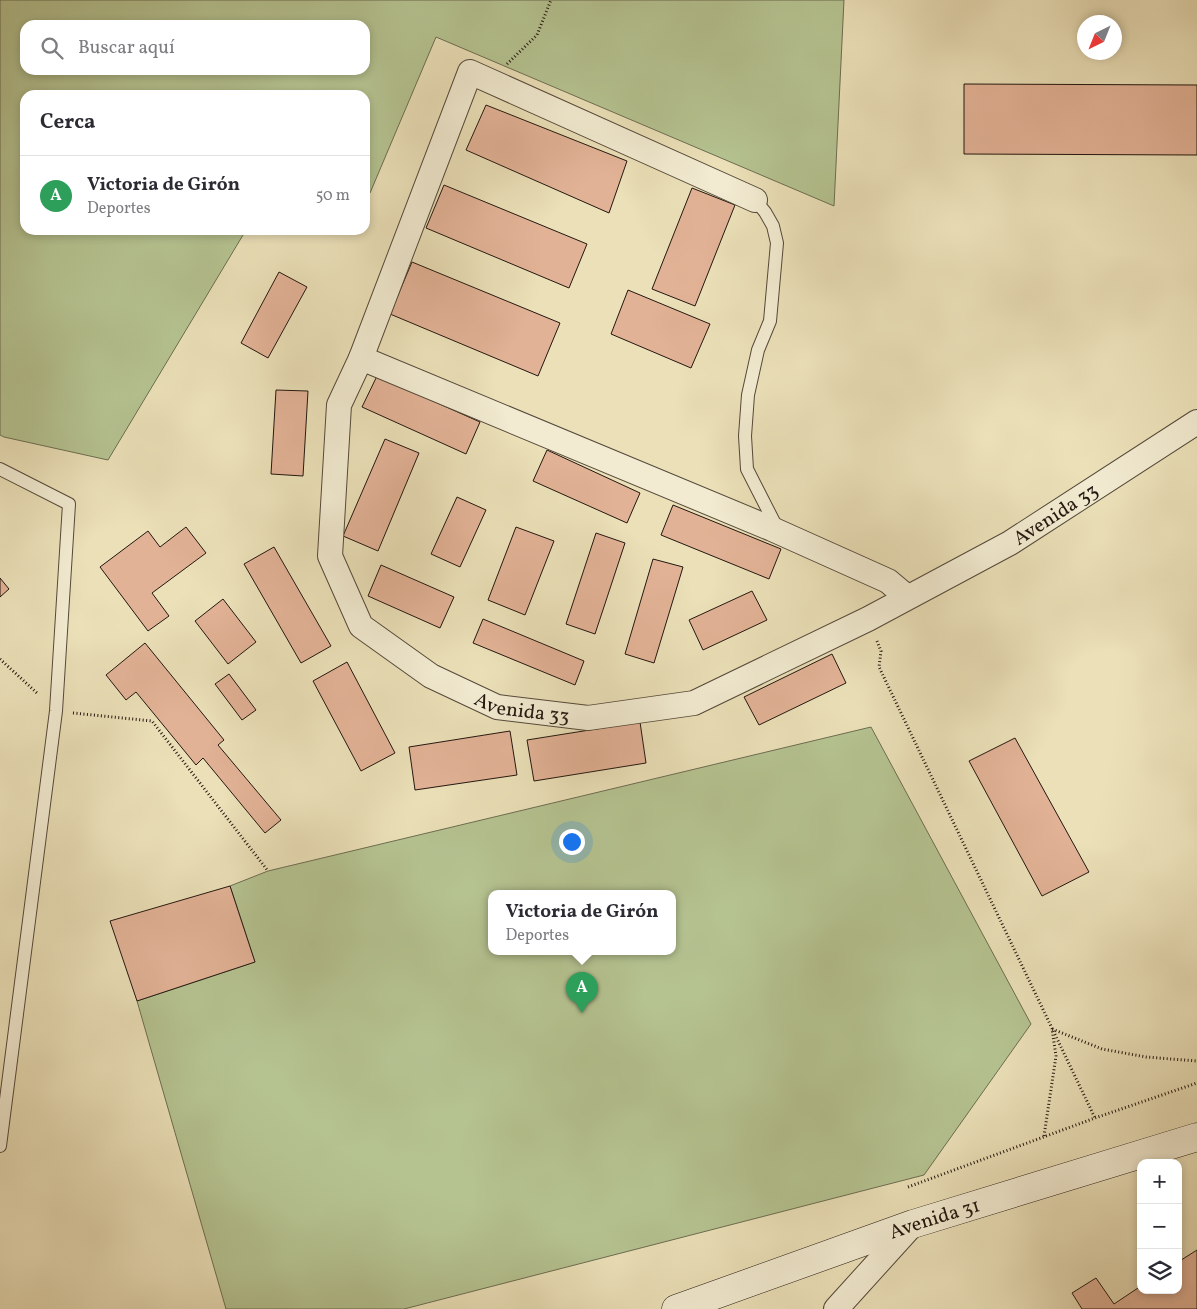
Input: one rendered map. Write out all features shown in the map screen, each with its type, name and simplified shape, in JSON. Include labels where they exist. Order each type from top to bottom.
[{"type":"main road","name":"Avenida 31","points":[[676,1309],[913,1224],[1197,1137]]},
{"type":"street","points":[[755,200],[470,72],[360,358],[772,529],[888,582],[907,597]]},
{"type":"street","name":"Avenida 33","points":[[360,358],[339,405],[330,556],[360,626],[431,676],[498,707],[588,718],[694,703],[868,619],[1010,543],[1197,422]]},
{"type":"street","points":[[836,1309],[913,1224]]},
{"type":"lane","points":[[755,200],[773,226],[777,243],[770,321],[758,350],[748,395],[745,436],[747,469],[774,522],[772,529]]},
{"type":"lane","points":[[0,469],[69,504],[56,711],[0,1146]]},
{"type":"path","points":[[489,80],[537,35],[551,0]]},
{"type":"path","points":[[868,619],[881,650],[879,667],[1095,1118]]},
{"type":"path","points":[[0,659],[56,711],[152,720],[268,871]]},
{"type":"path","points":[[1052,1029],[1102,1049],[1146,1057],[1197,1061]]},
{"type":"path","points":[[1044,1136],[1056,1056],[1052,1029]]},
{"type":"path","points":[[908,1187],[1044,1136],[1197,1083]]},
{"type":"green space","points":[[0,0],[844,0],[834,206],[436,37],[370,193],[370,90],[20,90],[20,235],[243,235],[108,460],[0,435]]},
{"type":"green space","points":[[871,727],[1031,1024],[924,1175],[404,1309],[226,1309],[137,1001],[255,962],[230,886],[268,871]]},
{"type":"building","points":[[964,84],[1197,85],[1197,155],[964,154]]},
{"type":"building","points":[[486,105],[627,161],[609,213],[466,150]]},
{"type":"building","points":[[444,185],[587,244],[569,288],[426,228]]},
{"type":"building","points":[[692,188],[735,205],[695,306],[652,289]]},
{"type":"building","points":[[412,262],[560,323],[538,376],[390,314]]},
{"type":"building","points":[[279,272],[307,287],[268,358],[241,343]]},
{"type":"building","points":[[628,290],[710,324],[691,368],[611,334]]},
{"type":"building","points":[[377,376],[480,422],[466,454],[362,407]]},
{"type":"building","points":[[276,390],[308,391],[303,476],[271,474]]},
{"type":"building","points":[[385,439],[419,453],[378,551],[343,536]]},
{"type":"building","points":[[547,450],[640,493],[627,523],[533,481]]},
{"type":"building","points":[[457,497],[486,510],[460,567],[431,554]]},
{"type":"building","points":[[673,505],[781,549],[769,579],[661,535]]},
{"type":"building","points":[[186,527],[206,553],[152,593],[169,616],[148,631],[100,567],[148,531],[160,547]]},
{"type":"building","points":[[516,527],[554,541],[525,615],[488,600]]},
{"type":"building","points":[[596,533],[625,543],[595,634],[566,624]]},
{"type":"building","points":[[274,547],[331,646],[301,663],[244,564]]},
{"type":"building","points":[[653,559],[683,567],[654,663],[625,654]]},
{"type":"building","points":[[381,565],[454,597],[440,628],[368,596]]},
{"type":"building","points":[[0,578],[9,589],[0,597]]},
{"type":"building","points":[[752,591],[767,620],[703,650],[689,620]]},
{"type":"building","points":[[223,599],[256,642],[228,664],[195,621]]},
{"type":"building","points":[[483,619],[584,661],[575,685],[473,643]]},
{"type":"building","points":[[145,643],[224,740],[218,745],[281,820],[265,833],[203,758],[196,765],[136,692],[126,700],[106,675]]},
{"type":"building","points":[[832,654],[846,683],[759,725],[744,697]]},
{"type":"building","points":[[347,662],[395,753],[361,771],[313,681]]},
{"type":"building","points":[[229,674],[256,710],[242,720],[215,684]]},
{"type":"building","points":[[640,722],[646,763],[534,781],[527,740]]},
{"type":"building","points":[[510,731],[517,775],[415,790],[409,747]]},
{"type":"building","points":[[1015,738],[1089,872],[1042,896],[969,761]]},
{"type":"building","points":[[230,886],[255,962],[137,1001],[110,921]]},
{"type":"building","points":[[1197,1250],[1197,1309],[1082,1309],[1072,1293],[1096,1278],[1114,1304],[1137,1289],[1137,1294],[1182,1294],[1182,1259]]},
{"type":"place","name":"Victoria de Girón","points":[[582,1013]]}]
